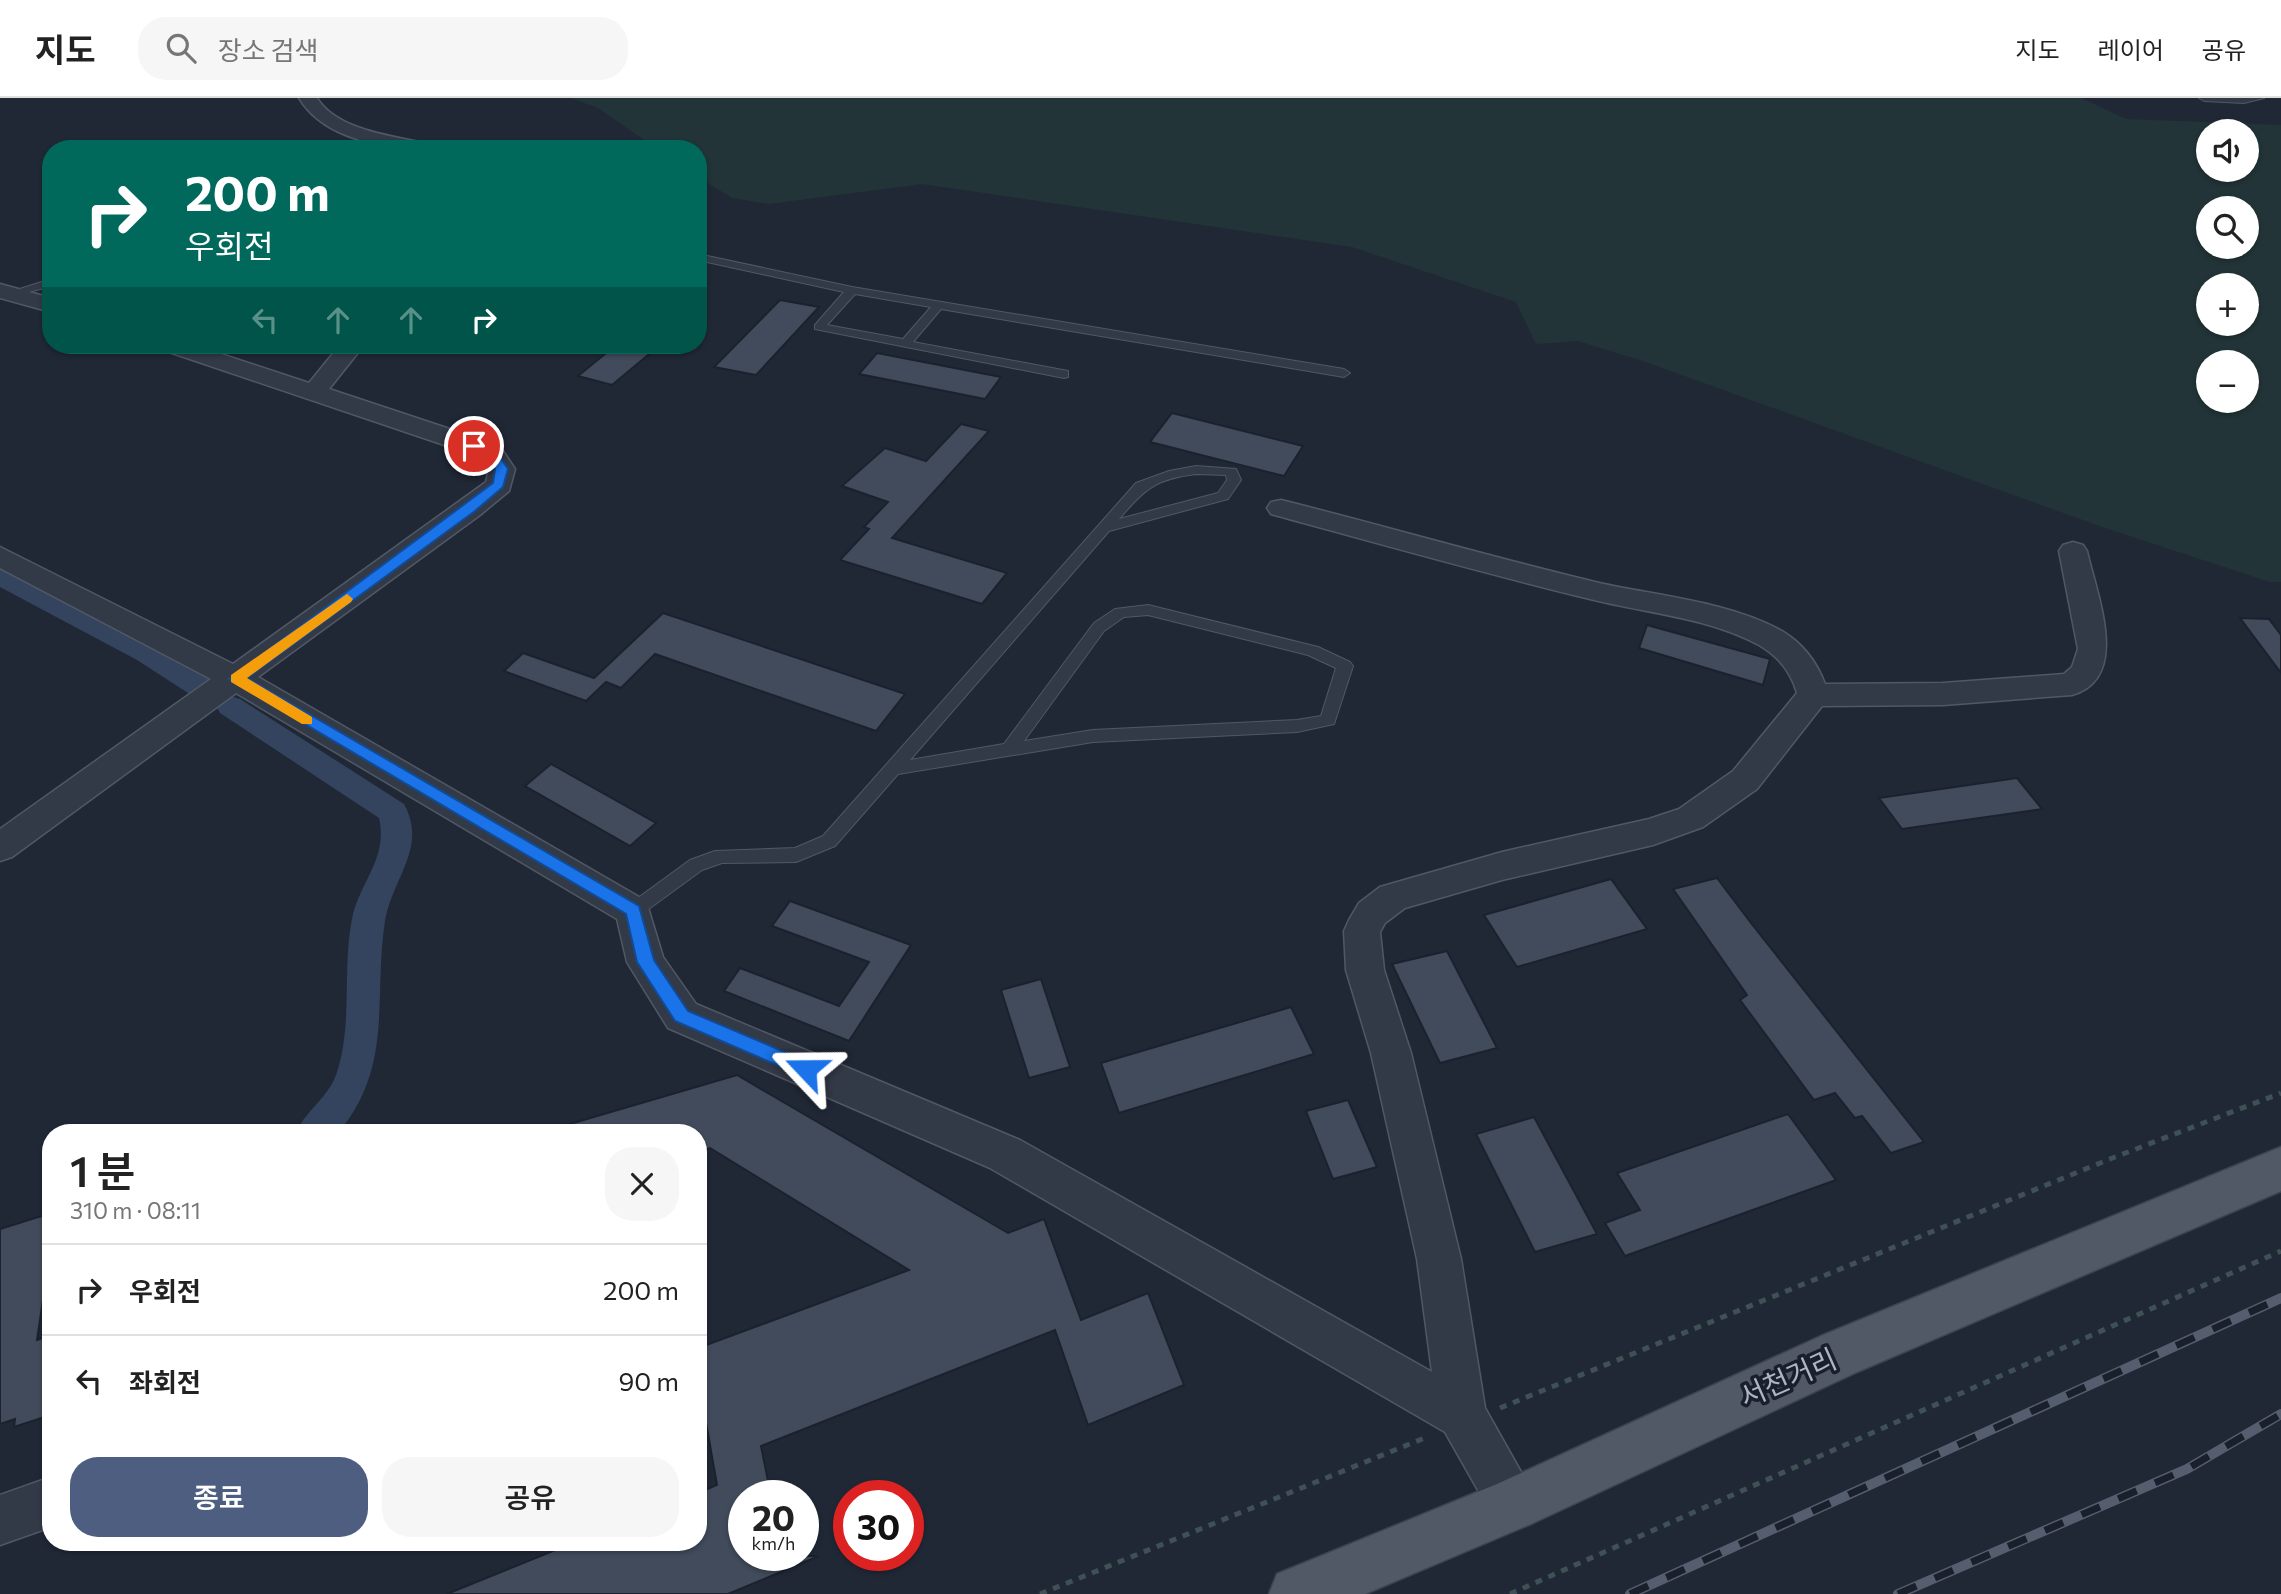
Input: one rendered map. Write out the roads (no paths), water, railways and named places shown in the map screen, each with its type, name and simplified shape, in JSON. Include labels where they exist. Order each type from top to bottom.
[{"type":"main road","name":"서천거리","points":[[1297,1594],[1514,1504],[1839,1354],[2281,1169]]},
{"type":"street","points":[[309,98],[313,110],[327,120],[395,140]]},
{"type":"street","points":[[5,293],[42,303]]},
{"type":"street","points":[[0,847],[236,679],[499,485],[502,469],[494,457],[474,446],[198,354]]},
{"type":"street","points":[[314,393],[345,354]]},
{"type":"street","points":[[1281,508],[1591,590],[1738,624],[1771,639],[1793,655],[1807,673],[1813,695]]},
{"type":"street","points":[[1813,695],[1943,694],[2072,684],[2086,672],[2093,649],[2073,551]]},
{"type":"street","points":[[0,556],[236,679],[633,911],[646,962],[682,1016],[1005,1154],[1464,1419]]},
{"type":"street","points":[[1514,1504],[1464,1419],[1439,1259],[1391,1053],[1365,970],[1362,931],[1372,913],[1393,897],[1502,866],[1653,832],[1691,818],[1745,780],[1813,695]]},
{"type":"street","points":[[0,1520],[42,1505]]},
{"type":"lane","points":[[2204,98],[2259,98]]},
{"type":"lane","points":[[707,259],[852,289],[1344,373]]},
{"type":"lane","points":[[5,293],[42,284]]},
{"type":"lane","points":[[852,289],[819,327],[1064,374]]},
{"type":"lane","points":[[905,344],[939,304]]},
{"type":"lane","points":[[633,911],[696,865],[721,856],[796,855],[829,841],[896,768],[1141,486],[1158,477],[1208,468],[1231,472],[1234,480],[1223,496],[1107,527]]},
{"type":"lane","points":[[896,768],[1009,750],[1093,736],[1297,726],[1328,720],[1345,666],[1313,651],[1148,610],[1120,612],[1099,627],[1009,750]]},
{"type":"waterway","points":[[0,576],[147,653],[198,686]]},
{"type":"waterway","points":[[230,706],[393,812],[397,830],[395,857],[378,891],[369,918],[359,1055],[347,1089],[322,1124]]},
{"type":"railway","points":[[1630,1594],[2281,1298]]},
{"type":"railway","points":[[1898,1594],[2187,1469],[2281,1414]]}]
